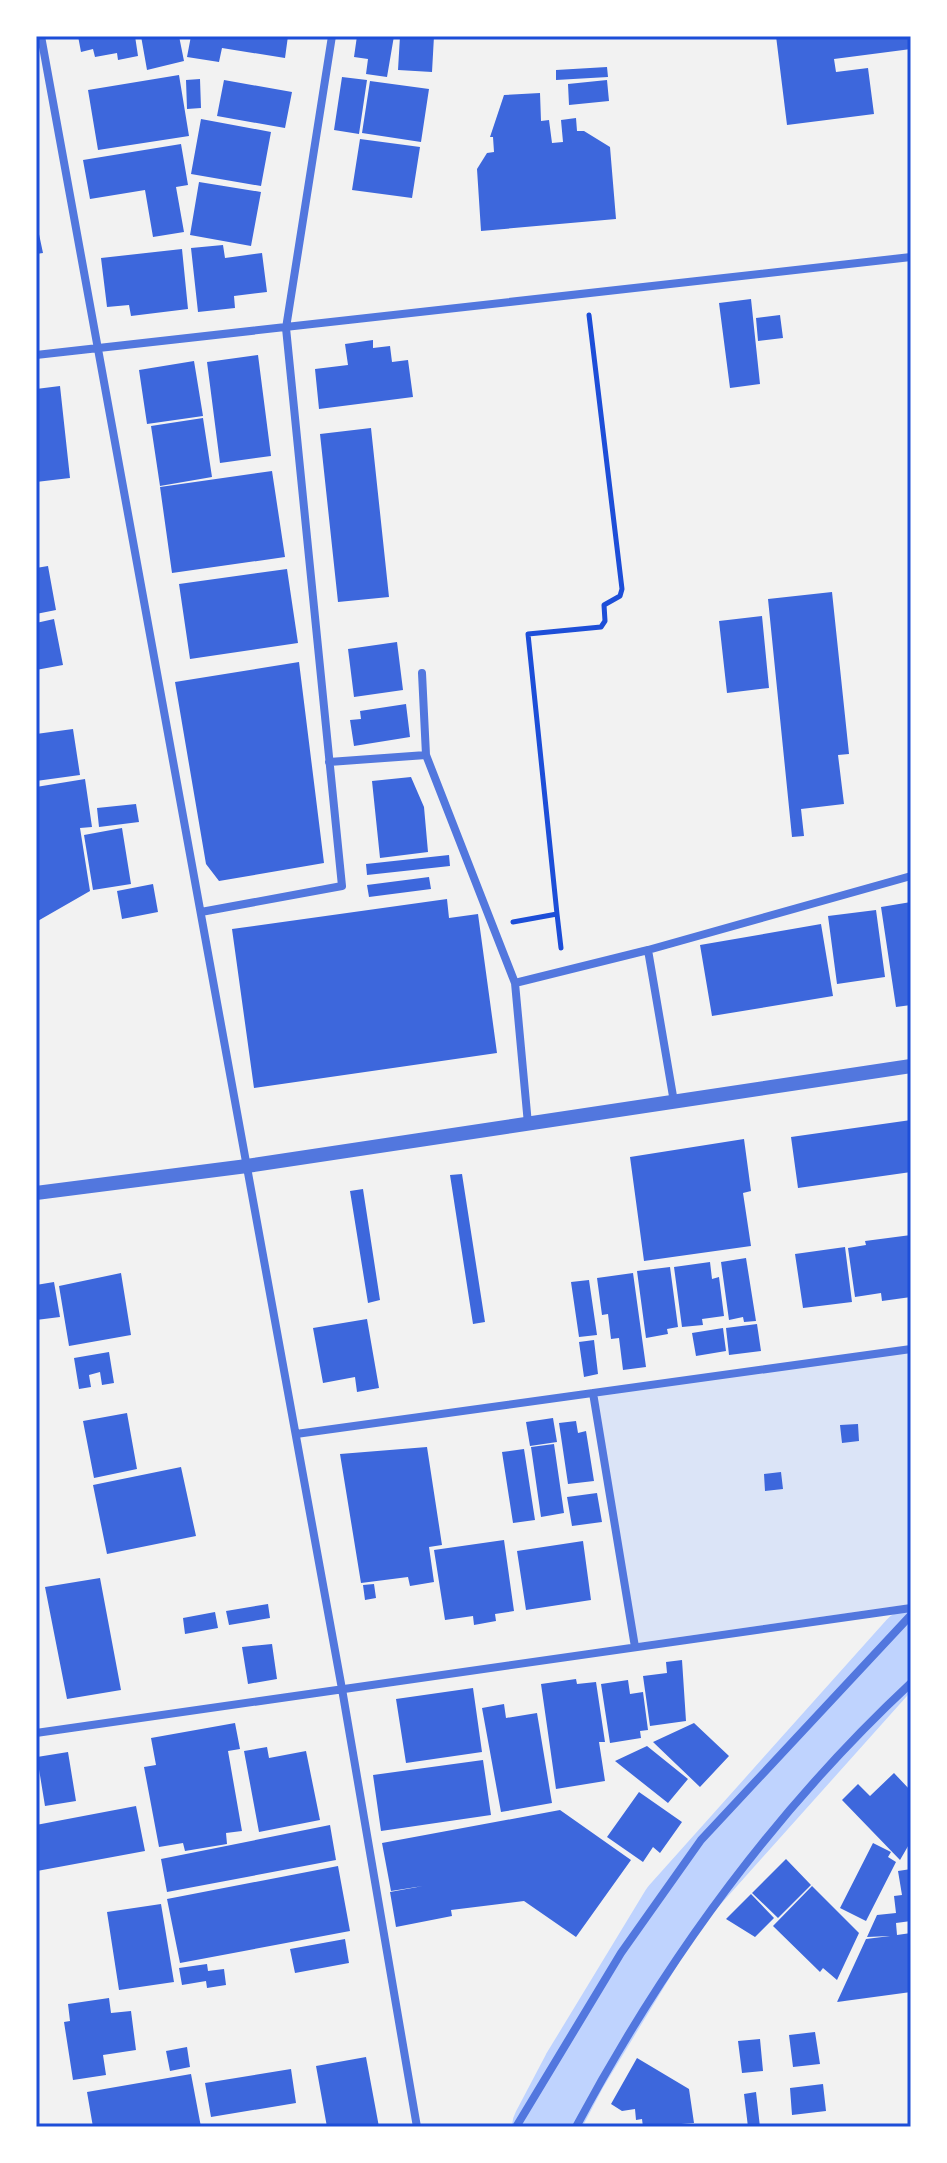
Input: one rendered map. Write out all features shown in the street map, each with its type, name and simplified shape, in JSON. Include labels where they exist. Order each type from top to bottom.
[{"type":"street","points":[[41,36],[342,1689],[417,2127]]},
{"type":"street","points":[[201,912],[342,886],[286,328],[332,36]]},
{"type":"street","points":[[36,355],[911,257]]},
{"type":"street","points":[[422,673],[426,755],[515,983],[528,1124]]},
{"type":"street","points":[[329,762],[426,755]]},
{"type":"street","points":[[515,983],[648,950],[911,876]]},
{"type":"street","points":[[648,950],[674,1102]]},
{"type":"street","points":[[36,1193],[247,1166],[911,1066]]},
{"type":"street","points":[[296,1434],[911,1349]]},
{"type":"street","points":[[593,1393],[635,1647]]},
{"type":"street","points":[[36,1733],[911,1608]]},
{"type":"street","points":[[516,2127],[621,1953],[701,1840],[911,1615]]},
{"type":"street","points":[[576,2127],[666,1971],[742,1866],[855,1735],[911,1683]]},
{"type":"path","points":[[564,970],[528,634],[601,627],[605,621],[604,605],[620,596],[622,589],[586,294]]},
{"type":"path","points":[[492,926],[557,914]]},
{"type":"shaded area","points":[[911,1352],[911,1604],[637,1643],[597,1395]]},
{"type":"building","points":[[78,36],[135,36],[138,56],[118,60],[117,53],[95,57],[93,49],[81,52]]},
{"type":"building","points":[[141,36],[179,36],[184,61],[147,70]]},
{"type":"building","points":[[191,36],[288,36],[285,58],[222,48],[219,62],[187,57]]},
{"type":"building","points":[[357,36],[394,36],[387,77],[366,74],[368,59],[354,57]]},
{"type":"building","points":[[400,36],[434,36],[432,72],[398,70]]},
{"type":"building","points":[[776,36],[911,36],[911,49],[834,59],[836,72],[868,68],[874,114],[787,125]]},
{"type":"building","points":[[607,67],[608,77],[556,80],[556,70]]},
{"type":"building","points":[[179,75],[189,136],[98,150],[88,90]]},
{"type":"building","points":[[342,77],[367,80],[359,134],[334,130]]},
{"type":"building","points":[[200,79],[201,108],[187,109],[186,80]]},
{"type":"building","points":[[224,80],[292,92],[285,128],[217,116]]},
{"type":"building","points":[[607,80],[609,101],[569,105],[568,84]]},
{"type":"building","points":[[370,81],[429,89],[421,142],[362,133]]},
{"type":"building","points":[[540,93],[541,121],[549,120],[552,143],[563,142],[561,120],[576,118],[577,131],[584,131],[610,147],[616,219],[481,231],[477,169],[487,153],[494,152],[493,137],[490,137],[504,95]]},
{"type":"building","points":[[201,119],[271,132],[261,186],[191,174]]},
{"type":"building","points":[[360,139],[420,147],[412,198],[352,190]]},
{"type":"building","points":[[181,144],[188,185],[176,187],[184,232],[153,237],[145,190],[90,199],[83,160]]},
{"type":"building","points":[[199,182],[261,192],[251,246],[190,235]]},
{"type":"building","points":[[36,220],[43,253],[36,254]]},
{"type":"building","points":[[223,245],[225,258],[262,253],[267,292],[234,296],[235,308],[198,312],[191,248]]},
{"type":"building","points":[[182,249],[188,309],[131,316],[129,305],[107,307],[101,258]]},
{"type":"building","points":[[751,299],[760,384],[730,388],[719,303]]},
{"type":"building","points":[[780,315],[783,338],[758,341],[756,318]]},
{"type":"building","points":[[373,340],[373,348],[390,346],[392,362],[408,360],[413,397],[319,409],[315,369],[348,365],[345,344]]},
{"type":"building","points":[[258,355],[271,456],[220,463],[207,362]]},
{"type":"building","points":[[194,361],[203,416],[147,424],[139,370]]},
{"type":"building","points":[[60,386],[70,478],[36,482],[36,389]]},
{"type":"building","points":[[203,418],[212,477],[160,486],[151,426]]},
{"type":"building","points":[[371,428],[389,597],[338,602],[320,434]]},
{"type":"building","points":[[272,471],[285,557],[172,573],[160,487]]},
{"type":"building","points":[[48,566],[56,610],[36,614],[36,568]]},
{"type":"building","points":[[287,569],[298,643],[190,659],[179,584]]},
{"type":"building","points":[[832,592],[849,754],[838,755],[844,804],[801,809],[804,836],[792,837],[768,599]]},
{"type":"building","points":[[762,616],[769,688],[727,693],[719,621]]},
{"type":"building","points":[[54,619],[63,665],[36,670],[36,623]]},
{"type":"building","points":[[397,642],[403,690],[354,697],[348,649]]},
{"type":"building","points":[[299,662],[324,863],[219,881],[206,864],[175,682]]},
{"type":"building","points":[[406,704],[410,737],[354,746],[350,720],[361,719],[360,711]]},
{"type":"building","points":[[73,729],[80,775],[36,781],[36,734]]},
{"type":"building","points":[[411,777],[424,807],[428,852],[380,858],[372,781]]},
{"type":"building","points":[[85,779],[92,827],[80,828],[90,891],[36,922],[36,787]]},
{"type":"building","points":[[136,804],[139,822],[99,827],[97,808]]},
{"type":"building","points":[[122,828],[131,884],[93,890],[84,835]]},
{"type":"building","points":[[449,855],[450,866],[367,875],[366,864]]},
{"type":"building","points":[[429,877],[431,889],[369,897],[367,885]]},
{"type":"building","points":[[153,884],[158,912],[122,919],[117,891]]},
{"type":"building","points":[[447,899],[449,918],[478,914],[497,1053],[254,1088],[232,929]]},
{"type":"building","points":[[911,902],[911,1005],[896,1007],[881,907]]},
{"type":"building","points":[[876,910],[885,977],[837,984],[828,916]]},
{"type":"building","points":[[821,924],[833,996],[712,1016],[700,945]]},
{"type":"building","points":[[911,1120],[911,1172],[798,1188],[791,1137]]},
{"type":"building","points":[[744,1139],[751,1191],[743,1193],[751,1246],[644,1261],[630,1157]]},
{"type":"building","points":[[462,1174],[485,1322],[473,1324],[450,1175]]},
{"type":"building","points":[[363,1189],[380,1300],[368,1303],[350,1191]]},
{"type":"building","points":[[911,1235],[911,1297],[882,1301],[881,1293],[855,1297],[848,1248],[866,1245],[865,1241]]},
{"type":"building","points":[[845,1247],[852,1302],[803,1308],[795,1254]]},
{"type":"building","points":[[746,1258],[756,1321],[744,1322],[743,1317],[729,1320],[721,1262]]},
{"type":"building","points":[[710,1262],[712,1279],[719,1277],[724,1316],[702,1319],[703,1325],[682,1327],[674,1267]]},
{"type":"building","points":[[670,1267],[678,1327],[667,1329],[668,1334],[646,1338],[637,1271]]},
{"type":"building","points":[[121,1273],[131,1335],[69,1346],[59,1286]]},
{"type":"building","points":[[633,1273],[646,1367],[623,1370],[619,1338],[611,1339],[608,1314],[602,1315],[597,1278]]},
{"type":"building","points":[[589,1280],[597,1335],[579,1337],[571,1282]]},
{"type":"building","points":[[54,1282],[60,1317],[36,1320],[36,1285]]},
{"type":"building","points":[[367,1319],[379,1388],[357,1392],[355,1377],[323,1383],[313,1328]]},
{"type":"building","points":[[757,1324],[761,1351],[729,1355],[726,1328]]},
{"type":"building","points":[[723,1328],[726,1351],[696,1356],[692,1333]]},
{"type":"building","points":[[594,1340],[598,1374],[584,1377],[579,1342]]},
{"type":"building","points":[[109,1352],[114,1383],[102,1385],[100,1372],[89,1375],[91,1387],[79,1389],[74,1358]]},
{"type":"building","points":[[127,1413],[137,1469],[94,1478],[83,1421]]},
{"type":"building","points":[[553,1418],[557,1442],[530,1446],[526,1422]]},
{"type":"building","points":[[576,1421],[578,1433],[586,1431],[594,1481],[568,1484],[559,1423]]},
{"type":"building","points":[[858,1424],[859,1441],[842,1443],[840,1425]]},
{"type":"building","points":[[554,1444],[564,1513],[541,1517],[531,1447]]},
{"type":"building","points":[[427,1447],[442,1545],[429,1547],[434,1582],[410,1586],[408,1577],[361,1583],[340,1454]]},
{"type":"building","points":[[524,1449],[535,1520],[513,1523],[502,1452]]},
{"type":"building","points":[[181,1467],[196,1536],[107,1554],[93,1485]]},
{"type":"building","points":[[781,1472],[783,1489],[765,1491],[764,1474]]},
{"type":"building","points":[[597,1493],[602,1522],[572,1526],[567,1497]]},
{"type":"building","points":[[504,1540],[514,1611],[495,1614],[496,1621],[474,1625],[473,1616],[445,1620],[434,1550]]},
{"type":"building","points":[[583,1541],[591,1600],[526,1610],[517,1551]]},
{"type":"building","points":[[100,1578],[121,1690],[67,1699],[45,1587]]},
{"type":"building","points":[[374,1584],[376,1598],[365,1600],[363,1585]]},
{"type":"building","points":[[268,1604],[270,1618],[229,1625],[226,1611]]},
{"type":"building","points":[[215,1612],[218,1628],[185,1634],[183,1618]]},
{"type":"building","points":[[272,1644],[277,1679],[248,1684],[242,1647]]},
{"type":"building","points":[[682,1660],[686,1721],[650,1726],[643,1676],[667,1673],[666,1662]]},
{"type":"building","points":[[576,1679],[577,1684],[596,1682],[605,1742],[599,1742],[605,1781],[556,1789],[541,1684]]},
{"type":"building","points":[[628,1680],[630,1694],[643,1692],[648,1730],[640,1731],[641,1738],[610,1743],[601,1684]]},
{"type":"building","points":[[473,1688],[482,1752],[406,1763],[396,1699]]},
{"type":"building","points":[[504,1704],[506,1718],[537,1713],[552,1803],[501,1812],[482,1708]]},
{"type":"building","points":[[235,1723],[240,1749],[228,1751],[242,1831],[226,1833],[227,1844],[185,1851],[183,1843],[159,1847],[144,1767],[156,1765],[151,1738]]},
{"type":"building","points":[[694,1723],[729,1756],[700,1787],[653,1742]]},
{"type":"building","points":[[647,1746],[688,1779],[668,1803],[615,1761]]},
{"type":"building","points":[[267,1747],[269,1758],[306,1751],[320,1820],[259,1832],[244,1751]]},
{"type":"building","points":[[68,1752],[76,1801],[45,1806],[37,1757]]},
{"type":"building","points":[[483,1760],[491,1815],[381,1831],[373,1775]]},
{"type":"building","points":[[894,1773],[911,1791],[911,1841],[900,1860],[842,1800],[858,1784],[870,1796]]},
{"type":"building","points":[[639,1792],[682,1822],[660,1853],[653,1847],[643,1862],[607,1837]]},
{"type":"building","points":[[136,1806],[145,1851],[37,1871],[36,1825]]},
{"type":"building","points":[[560,1810],[631,1860],[576,1937],[524,1901],[451,1910],[452,1916],[396,1927],[390,1892],[423,1886],[391,1891],[382,1843]]},
{"type":"building","points":[[330,1825],[336,1860],[167,1892],[161,1859]]},
{"type":"building","points":[[873,1843],[891,1852],[888,1857],[896,1862],[866,1921],[840,1908]]},
{"type":"building","points":[[786,1859],[811,1885],[778,1918],[752,1893]]},
{"type":"building","points":[[338,1866],[350,1931],[180,1963],[167,1899]]},
{"type":"building","points":[[911,1869],[911,1921],[896,1923],[897,1935],[911,1933],[911,1992],[837,2002],[866,1939],[890,1936],[867,1937],[877,1915],[896,1913],[894,1896],[902,1895],[898,1871]]},
{"type":"building","points":[[812,1886],[859,1933],[837,1980],[823,1968],[820,1972],[773,1926]]},
{"type":"building","points":[[751,1894],[774,1918],[755,1937],[726,1919]]},
{"type":"building","points":[[161,1904],[174,1982],[119,1990],[107,1912]]},
{"type":"building","points":[[345,1939],[349,1963],[295,1973],[290,1949]]},
{"type":"building","points":[[207,1964],[208,1971],[224,1969],[226,1985],[207,1988],[206,1981],[182,1985],[179,1968]]},
{"type":"building","points":[[109,1998],[111,2013],[131,2011],[136,2050],[103,2055],[106,2075],[73,2080],[64,2022],[70,2021],[68,2004]]},
{"type":"building","points":[[815,2032],[820,2064],[793,2067],[789,2035]]},
{"type":"building","points":[[760,2039],[763,2071],[742,2073],[738,2041]]},
{"type":"building","points":[[187,2047],[190,2067],[170,2071],[166,2051]]},
{"type":"building","points":[[366,2057],[379,2127],[327,2127],[316,2066]]},
{"type":"building","points":[[637,2058],[689,2089],[694,2123],[643,2127],[642,2119],[636,2120],[635,2109],[622,2111],[611,2104]]},
{"type":"building","points":[[291,2069],[296,2103],[211,2117],[205,2083]]},
{"type":"building","points":[[191,2074],[201,2127],[93,2127],[87,2092]]},
{"type":"building","points":[[823,2084],[826,2111],[792,2115],[790,2088]]},
{"type":"building","points":[[756,2092],[760,2127],[748,2127],[744,2094]]},
{"type":"waterway","points":[[545,2127],[575,2070],[674,1907],[911,1642]]}]
